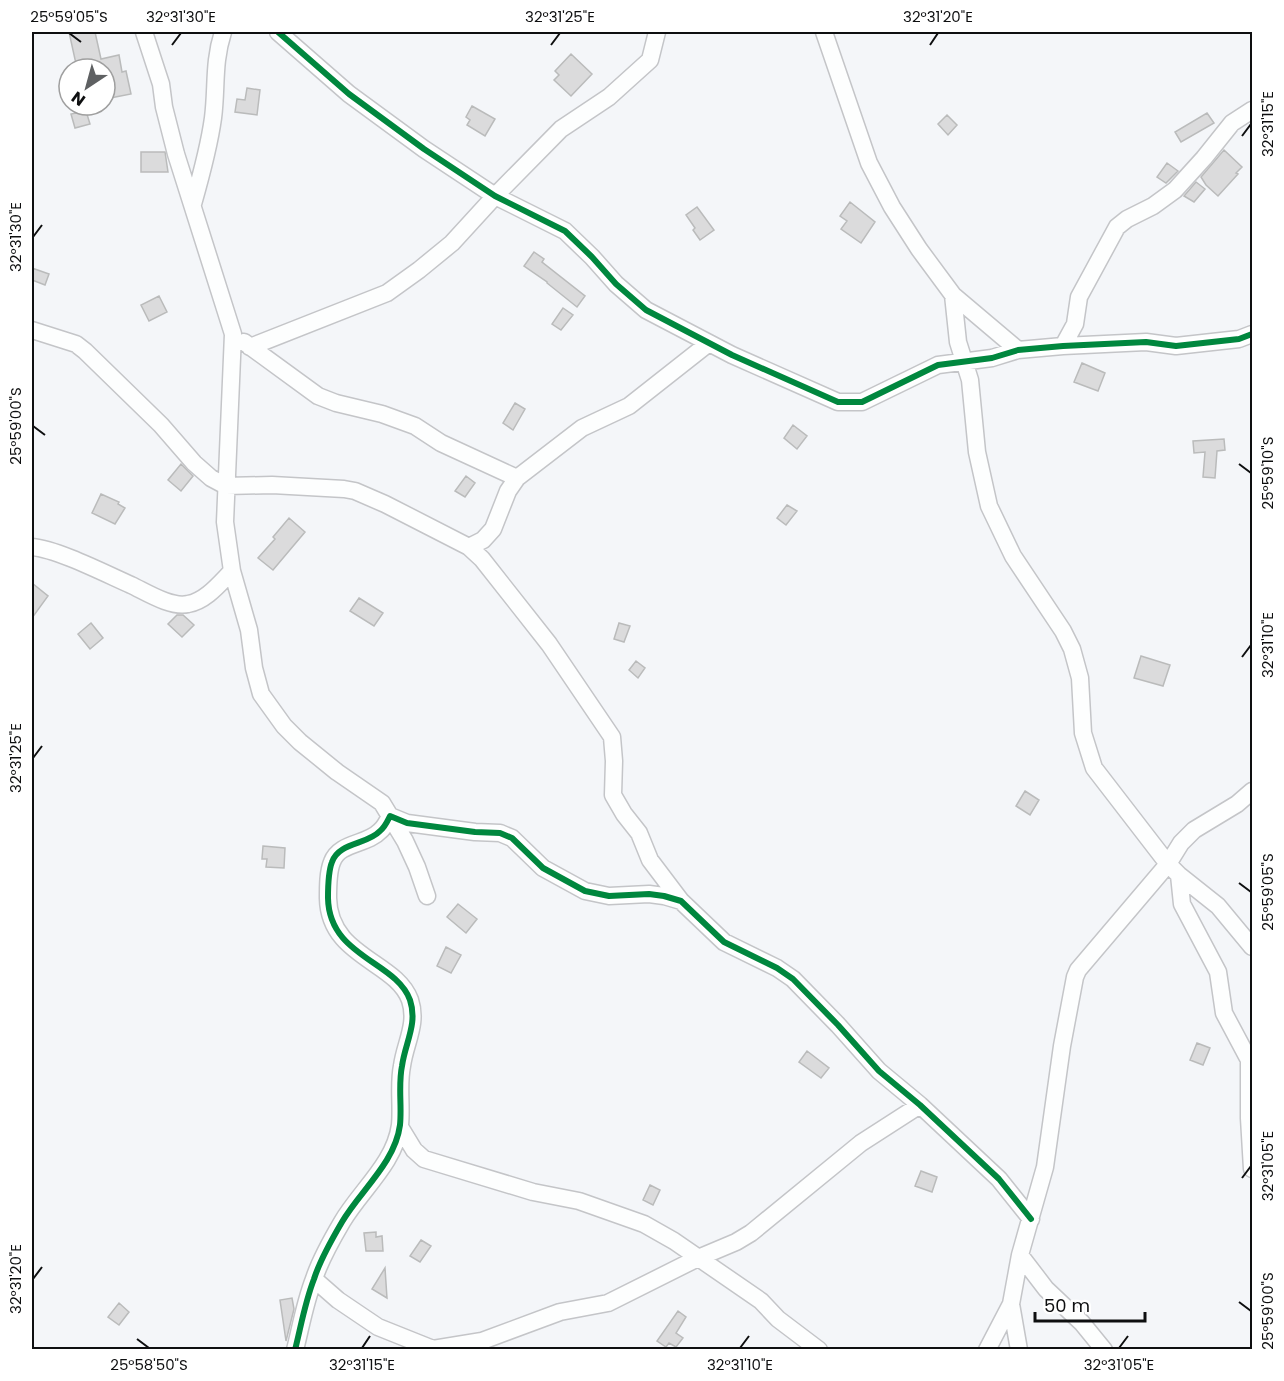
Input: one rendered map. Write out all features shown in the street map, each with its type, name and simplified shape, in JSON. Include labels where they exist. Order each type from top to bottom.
[{"type":"street","points":[[144,32],[160,84],[176,154],[233,334],[225,522],[232,571],[249,630],[254,668],[261,694],[284,726],[300,742],[337,772],[382,803],[417,867],[427,896]]},
{"type":"street","points":[[193,205],[208,146],[213,116],[216,63],[224,32]]},
{"type":"street","points":[[278,32],[349,94],[424,149],[495,196],[565,231],[616,284],[646,310],[732,356],[838,402],[862,402],[938,365],[992,358],[1018,350],[1146,342],[1176,346],[1239,339],[1252,334]]},
{"type":"street","points":[[250,347],[387,293],[452,243],[561,129],[609,97],[650,60],[657,32]]},
{"type":"street","points":[[825,32],[869,163],[892,207],[913,241],[953,295],[1018,350]]},
{"type":"street","points":[[1063,346],[1075,324],[1079,297],[1116,227],[1153,206],[1175,190],[1232,123],[1252,110]]},
{"type":"street","points":[[953,295],[958,342],[970,380],[977,452],[989,506],[1013,556],[1064,631],[1072,649],[1080,678],[1083,733],[1094,768],[1173,870],[1218,906],[1251,943]]},
{"type":"street","points":[[32,330],[76,344],[85,351],[161,425],[194,463],[226,486],[272,485],[356,491],[469,547],[549,644],[612,737],[613,795],[639,833],[650,860],[681,901],[724,942],[777,968],[793,979],[838,1024],[870,1063],[920,1105],[999,1179],[1031,1219]]},
{"type":"street","points":[[233,334],[318,396],[415,426],[441,443],[517,478]]},
{"type":"street","points":[[469,547],[483,540],[493,529],[508,491],[517,478],[582,428],[629,406],[709,343]]},
{"type":"street","points":[[32,547],[83,565],[159,599],[188,604],[212,592],[232,571]]},
{"type":"street","points":[[987,1350],[1011,1304],[1020,1255],[1045,1167],[1062,1046],[1078,970],[1173,870],[1181,843],[1194,830],[1237,804],[1252,791]]},
{"type":"street","points":[[390,816],[407,823],[500,833],[517,842],[543,868],[585,891],[609,896],[649,894],[681,901]]},
{"type":"street","points":[[295,1350],[314,1279],[342,1221],[385,1162],[400,1127],[401,1067],[413,1024],[413,1010],[409,997],[402,986],[347,943],[328,911],[328,887],[331,864],[335,855],[379,833],[390,816]]},
{"type":"street","points":[[1173,870],[1182,904],[1218,972],[1224,1013],[1249,1060],[1252,1169]]},
{"type":"street","points":[[314,1279],[378,1327],[433,1349],[482,1341],[560,1312],[608,1303],[698,1258],[736,1242],[751,1233],[861,1143],[920,1105]]},
{"type":"street","points":[[400,1127],[414,1150],[424,1159],[533,1192],[579,1201],[644,1224],[674,1241],[761,1301],[778,1319],[819,1350]]},
{"type":"street","points":[[1020,1255],[1046,1288],[1082,1323],[1104,1350]]},
{"type":"street","points":[[1011,1304],[1019,1350]]},
{"type":"building","points":[[69,32],[95,32],[101,57],[74,57]]},
{"type":"building","points":[[571,54],[592,74],[571,96],[554,80],[559,75],[555,71]]},
{"type":"building","points":[[119,55],[122,72],[126,71],[131,94],[117,97],[117,57],[110,57]]},
{"type":"building","points":[[247,88],[260,90],[257,115],[235,112],[237,99],[245,100]]},
{"type":"building","points":[[472,106],[495,119],[485,136],[467,125],[470,120],[466,117]]},
{"type":"building","points":[[1207,113],[1214,123],[1181,142],[1175,132]]},
{"type":"building","points":[[947,115],[957,125],[948,135],[938,124]]},
{"type":"building","points":[[72,117],[88,117],[90,124],[75,128]]},
{"type":"building","points":[[1224,150],[1242,167],[1218,196],[1201,177]]},
{"type":"building","points":[[141,152],[165,152],[168,172],[141,172]]},
{"type":"building","points":[[1167,163],[1178,171],[1166,183],[1157,177]]},
{"type":"building","points":[[1196,182],[1205,189],[1194,202],[1184,196]]},
{"type":"building","points":[[850,202],[875,222],[861,243],[841,229],[847,221],[840,216]]},
{"type":"building","points":[[697,207],[714,230],[700,240],[686,215]]},
{"type":"building","points":[[534,252],[544,259],[542,262],[585,296],[577,307],[524,266]]},
{"type":"building","points":[[32,268],[49,274],[45,285],[32,280]]},
{"type":"building","points":[[159,296],[167,312],[149,321],[141,305]]},
{"type":"building","points":[[563,308],[573,315],[561,330],[552,324]]},
{"type":"building","points":[[1082,363],[1105,373],[1098,391],[1074,382]]},
{"type":"building","points":[[515,403],[525,409],[513,430],[503,423]]},
{"type":"building","points":[[793,425],[807,436],[797,449],[784,438]]},
{"type":"building","points":[[1224,439],[1225,450],[1217,451],[1215,478],[1203,477],[1205,452],[1194,453],[1193,441]]},
{"type":"building","points":[[181,464],[193,476],[181,491],[168,480]]},
{"type":"building","points":[[466,476],[475,483],[465,497],[455,491]]},
{"type":"building","points":[[101,494],[119,502],[118,504],[125,508],[115,524],[92,513]]},
{"type":"building","points":[[787,505],[797,511],[786,525],[777,518]]},
{"type":"building","points":[[289,518],[305,532],[273,570],[258,558]]},
{"type":"building","points":[[32,583],[48,596],[32,618]]},
{"type":"building","points":[[359,598],[383,613],[374,626],[350,611]]},
{"type":"building","points":[[177,615],[183,615],[194,625],[182,637],[168,624]]},
{"type":"building","points":[[91,623],[103,638],[90,649],[78,634]]},
{"type":"building","points":[[619,623],[630,626],[624,642],[614,639]]},
{"type":"building","points":[[1141,656],[1170,665],[1163,686],[1134,678]]},
{"type":"building","points":[[636,661],[645,668],[638,678],[629,670]]},
{"type":"building","points":[[1025,791],[1039,800],[1030,815],[1016,806]]},
{"type":"building","points":[[263,846],[285,848],[284,868],[266,867],[267,859],[262,859]]},
{"type":"building","points":[[458,904],[477,919],[466,933],[447,917]]},
{"type":"building","points":[[446,947],[461,955],[451,973],[437,966]]},
{"type":"building","points":[[1197,1043],[1210,1048],[1203,1065],[1190,1060]]},
{"type":"building","points":[[807,1051],[829,1068],[821,1078],[799,1062]]},
{"type":"building","points":[[921,1171],[937,1177],[932,1192],[915,1186]]},
{"type":"building","points":[[650,1185],[660,1190],[653,1205],[643,1200]]},
{"type":"building","points":[[376,1232],[376,1237],[382,1236],[383,1251],[366,1251],[364,1233]]},
{"type":"building","points":[[421,1240],[431,1246],[420,1262],[410,1256]]},
{"type":"building","points":[[385,1268],[387,1298],[372,1289]]},
{"type":"building","points":[[292,1298],[294,1309],[286,1341],[280,1300]]},
{"type":"building","points":[[119,1303],[129,1312],[119,1325],[108,1317]]},
{"type":"building","points":[[678,1311],[686,1317],[676,1333],[683,1338],[676,1347],[669,1343],[666,1347],[657,1341]]},
{"type":"cycle path","points":[[278,32],[349,94],[424,149],[495,196],[565,231],[616,284],[646,310],[732,355],[838,402],[862,402],[938,365],[992,358],[1018,350],[1146,342],[1176,346],[1239,339],[1252,334]]},
{"type":"cycle path","points":[[295,1350],[308,1296],[323,1257],[349,1210],[384,1164],[397,1139],[400,1125],[401,1073],[413,1017],[410,1000],[391,976],[351,946],[339,933],[331,918],[328,898],[330,870],[336,855],[347,847],[374,836],[383,828],[390,816],[407,823],[500,833],[512,838],[543,868],[585,891],[609,896],[649,894],[681,901],[724,942],[777,968],[793,979],[879,1071],[920,1105],[999,1179],[1031,1219]]}]
